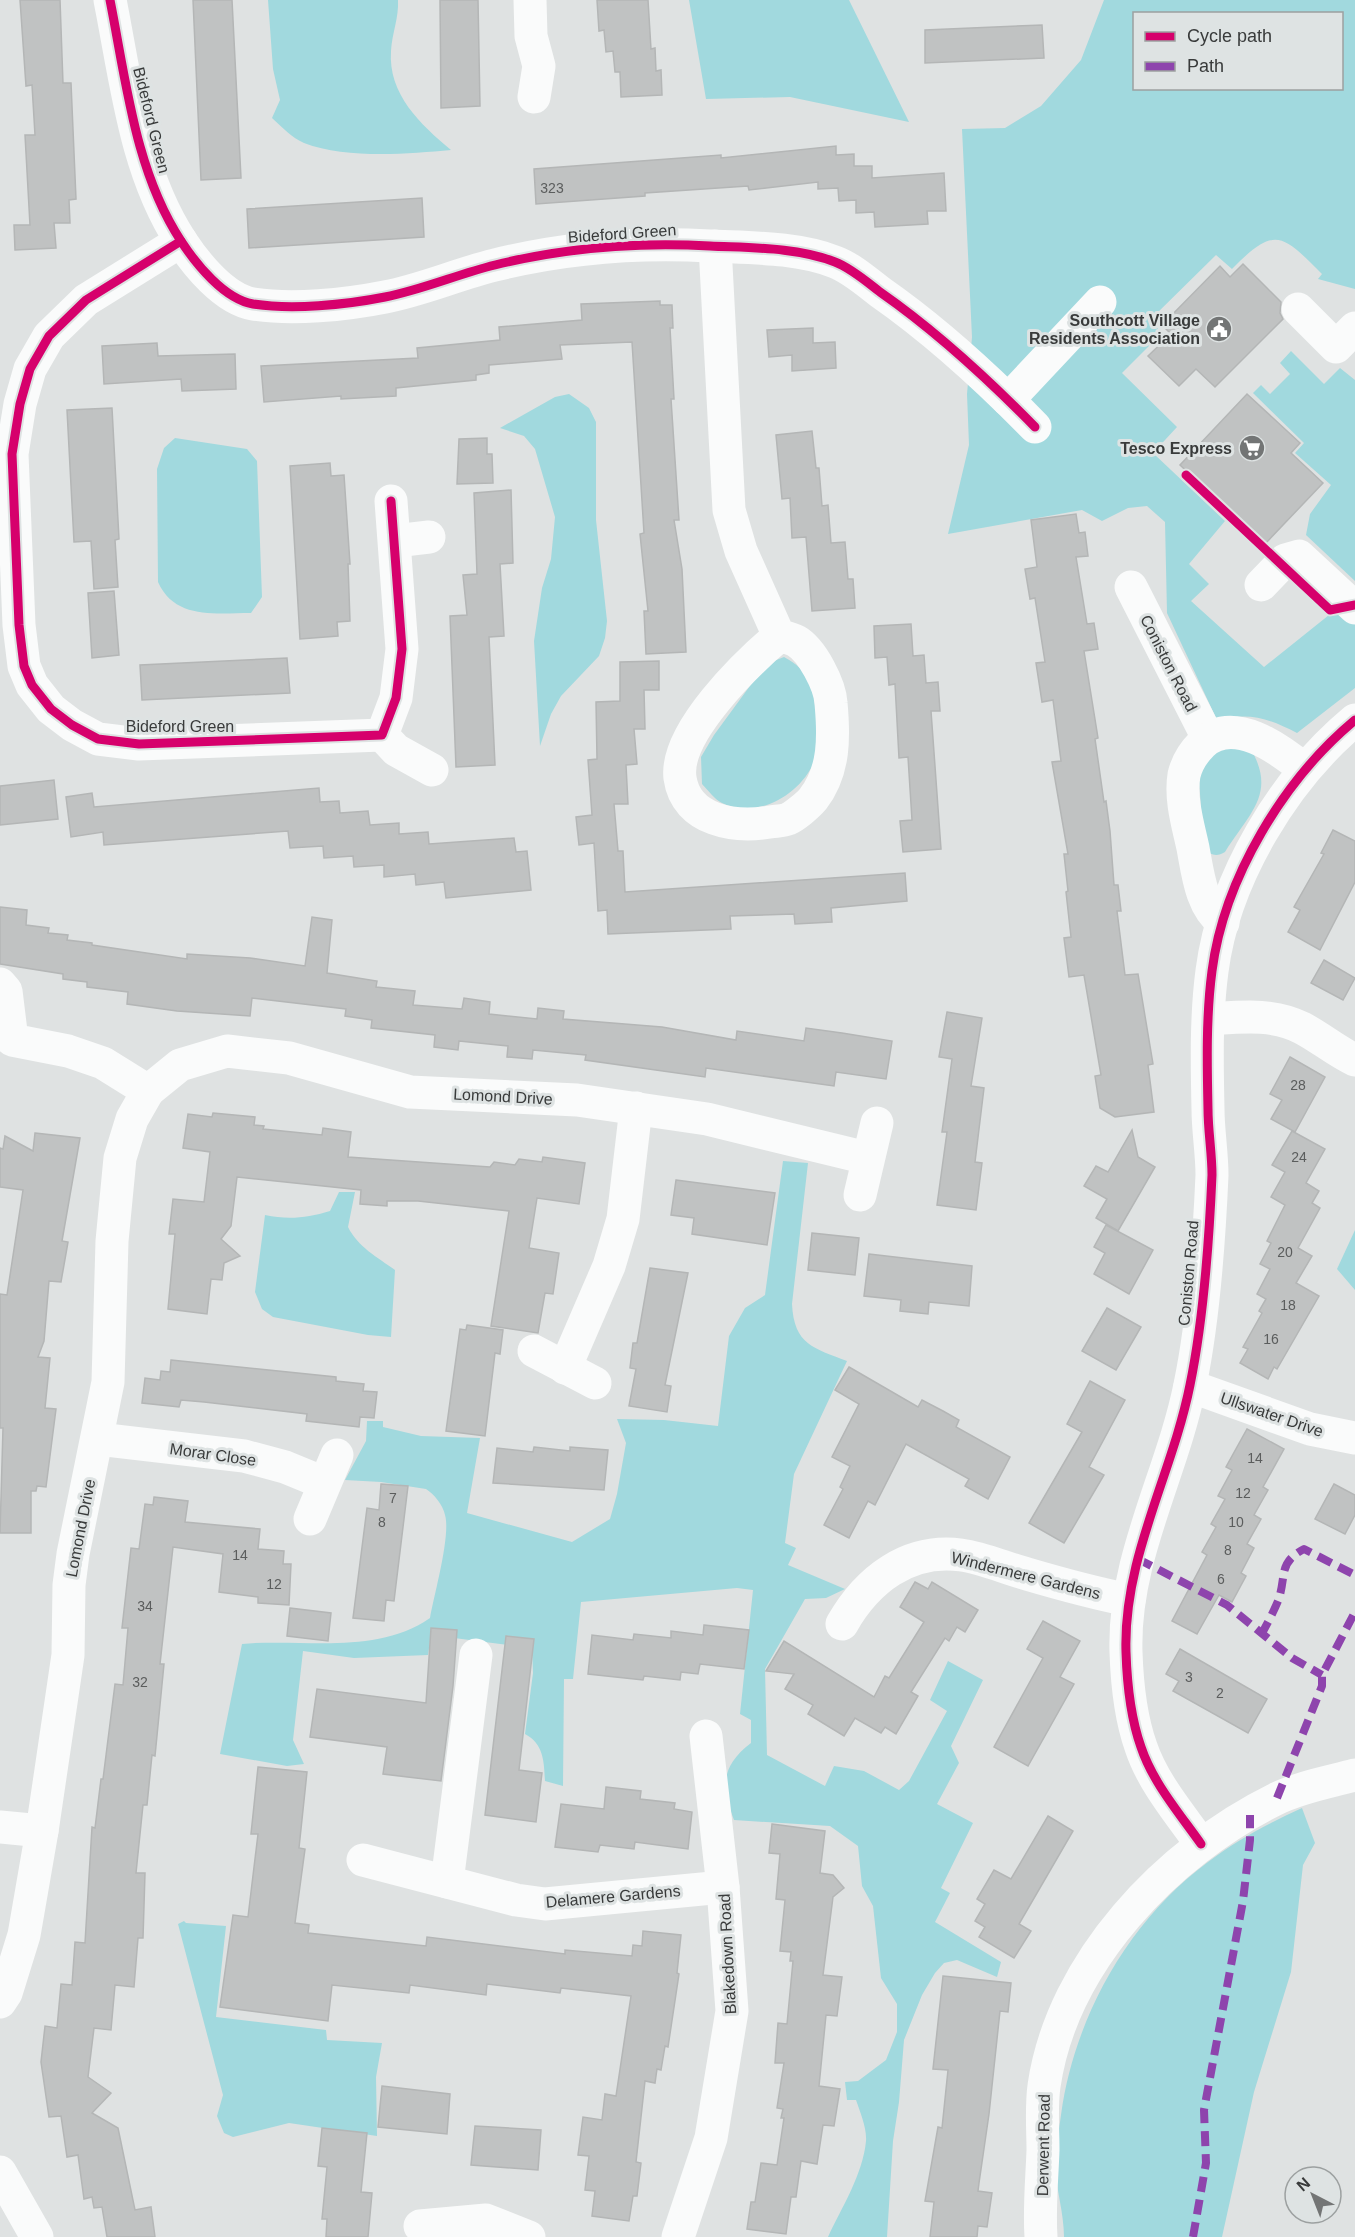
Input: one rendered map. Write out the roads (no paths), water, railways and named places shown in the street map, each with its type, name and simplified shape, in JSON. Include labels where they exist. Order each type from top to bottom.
[{"type":"street","name":"Bideford Green","points":[[110,0],[131,110],[149,173],[182,241],[204,270],[227,291],[250,304],[318,305],[386,297],[490,266],[564,252],[668,244],[777,250],[836,262],[915,317],[1035,427]]},
{"type":"street","points":[[530,0],[531,36],[539,66],[534,98]]},
{"type":"street","name":"Bideford Green","points":[[182,241],[86,300],[49,336],[30,369],[20,404],[12,454],[24,666],[32,685],[51,709],[72,725],[98,739],[139,744],[382,735]]},
{"type":"street","points":[[715,246],[729,510],[741,551],[778,636]]},
{"type":"street","points":[[1008,400],[1100,302]]},
{"type":"street","points":[[1298,309],[1336,347],[1355,328]]},
{"type":"street","points":[[391,501],[402,649],[396,698],[382,735],[396,750],[432,770]]},
{"type":"street","points":[[395,541],[429,537]]},
{"type":"street","points":[[1261,585],[1285,560],[1299,556],[1355,608]]},
{"type":"street","name":"Coniston Road","points":[[1131,587],[1208,738]]},
{"type":"street","points":[[778,636],[797,641],[822,672],[831,698],[834,738],[828,772],[813,799],[788,819],[749,826],[716,821],[689,803],[679,777],[684,748],[700,722],[748,662],[778,636]]},
{"type":"street","name":"Coniston Road","points":[[1201,1844],[1158,1782],[1140,1747],[1129,1687],[1126,1650],[1129,1600],[1144,1532],[1190,1386],[1203,1296],[1212,1174],[1208,1111],[1212,970],[1223,923],[1259,836],[1304,769],[1330,741],[1355,720]]},
{"type":"street","points":[[1223,923],[1213,915],[1200,885],[1183,801],[1184,775],[1191,755],[1208,738],[1223,733],[1240,733],[1275,747],[1304,769]]},
{"type":"street","points":[[0,984],[6,991],[12,1040],[68,1051],[103,1063],[148,1091]]},
{"type":"street","points":[[1209,1019],[1263,1017],[1281,1020],[1302,1028],[1335,1051],[1355,1060]]},
{"type":"street","name":"Lomond Drive","points":[[0,2002],[6,1993],[24,1935],[68,1655],[69,1585],[73,1554],[108,1382],[112,1240],[120,1158],[132,1119],[148,1091],[180,1065],[227,1051],[289,1058],[410,1092],[577,1100],[707,1119],[867,1158]]},
{"type":"street","points":[[565,1368],[609,1266],[623,1219],[636,1108]]},
{"type":"street","points":[[860,1195],[877,1123]]},
{"type":"street","points":[[534,1352],[595,1383]]},
{"type":"street","name":"Ullswater Drive","points":[[1190,1386],[1310,1429],[1355,1438]]},
{"type":"street","name":"Morar Close","points":[[98,1439],[244,1456],[285,1467],[330,1469],[310,1519]]},
{"type":"street","name":"Windermere Gardens","points":[[842,1624],[853,1604],[875,1582],[905,1561],[941,1554],[962,1556],[1082,1590],[1129,1600]]},
{"type":"street","points":[[447,1882],[476,1655]]},
{"type":"street","name":"Blakedown Road","points":[[678,2237],[711,2138],[732,2011],[723,1887],[706,1736]]},
{"type":"street","name":"Derwent Road","points":[[1041,2237],[1044,2086],[1060,2027],[1088,1969],[1112,1933],[1163,1875],[1201,1844],[1277,1798],[1355,1776]]},
{"type":"street","points":[[0,1827],[42,1831]]},
{"type":"street","name":"Delamere Gardens","points":[[363,1860],[516,1900],[545,1904],[723,1887]]},
{"type":"street","points":[[0,2172],[37,2237]]},
{"type":"street","points":[[420,2226],[486,2220],[529,2237]]},
{"type":"place","name":"Southcott Village Residents Association","points":[[1219,329]]},
{"type":"place","name":"Tesco Express","points":[[1252,448]]}]
